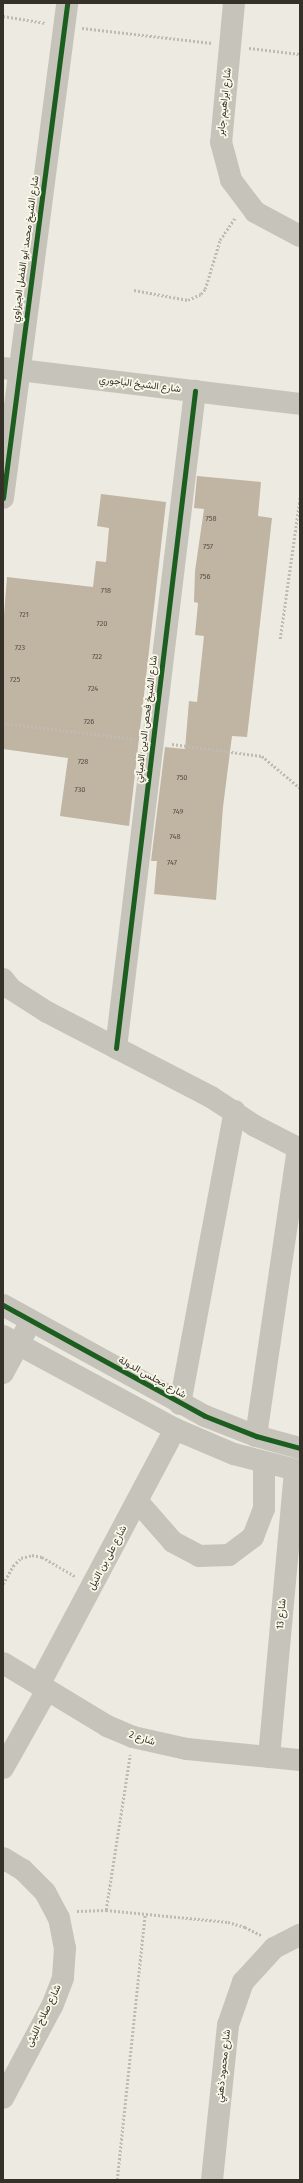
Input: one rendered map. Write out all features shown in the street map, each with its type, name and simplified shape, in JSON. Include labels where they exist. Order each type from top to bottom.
[{"type":"street","name":"شارع الشيخ محمد ابو الفضل الجيزاوي","points":[[3,498],[11,369],[67,3]]},
{"type":"street","name":"شارع ابراهيم جابر","points":[[234,3],[221,142],[231,180],[255,212],[300,236]]},
{"type":"street","name":"شارع الشيخ الباجوري","points":[[11,369],[300,404]]},
{"type":"street","name":"شارع الشيخ فحص الدين الامباني","points":[[116,1048],[196,391]]},
{"type":"street","points":[[3,979],[11,988],[47,1012],[235,1111],[276,1138],[299,1149],[256,1436]]},
{"type":"street","points":[[180,1404],[235,1111]]},
{"type":"street","name":"شارع مجلس الدولة","points":[[3,1305],[180,1404],[256,1436],[300,1448]]},
{"type":"street","points":[[3,1373],[11,1340],[31,1320]]},
{"type":"street","points":[[11,1340],[175,1430],[264,1463],[297,1471]]},
{"type":"street","name":"شارع على بن النيل","points":[[3,1768],[92,1586],[175,1430]]},
{"type":"street","points":[[138,1502],[173,1542],[199,1556],[229,1554],[253,1537],[264,1509],[264,1463]]},
{"type":"street","name":"شارع 13","points":[[269,1757],[297,1471]]},
{"type":"street","name":"شارع 2","points":[[3,1662],[107,1726],[133,1737],[187,1749],[300,1760]]},
{"type":"street","name":"شارع صلاح الليثى","points":[[3,1858],[23,1870],[45,1892],[59,1918],[65,1948],[63,1978],[52,2006],[3,2098]]},
{"type":"street","name":"شارع محمود ذهني","points":[[212,2180],[228,2025],[244,1982],[274,1948],[300,1935]]},
{"type":"path","points":[[3,16],[64,26],[300,54]]},
{"type":"path","points":[[134,290],[188,300],[201,294],[205,289],[220,240],[226,228],[235,218],[255,212]]},
{"type":"path","points":[[280,639],[300,496]]},
{"type":"path","points":[[3,1584],[14,1566],[21,1558],[32,1555],[42,1557],[92,1586]]},
{"type":"path","points":[[106,1910],[133,1737]]},
{"type":"path","points":[[59,1918],[74,1912],[106,1910],[228,1922],[245,1927],[261,1935],[274,1948]]},
{"type":"path","points":[[117,2180],[145,1914]]},
{"type":"building","points":[[197,476],[261,482],[258,516],[272,518],[247,737],[232,736],[223,807],[216,900],[154,894],[157,861],[151,861],[165,747],[185,749],[189,701],[197,702],[204,636],[195,635],[198,603],[194,602],[195,571],[204,509],[194,508]]},
{"type":"building","points":[[101,494],[166,502],[129,826],[60,816],[68,758],[3,749],[3,628],[7,577],[93,587],[96,561],[106,562],[109,528],[97,526]]},
{"type":"cycle path","points":[[3,498],[67,3]]},
{"type":"cycle path","points":[[116,1048],[195,391]]},
{"type":"cycle path","points":[[3,1305],[205,1416],[256,1436],[300,1448]]}]
